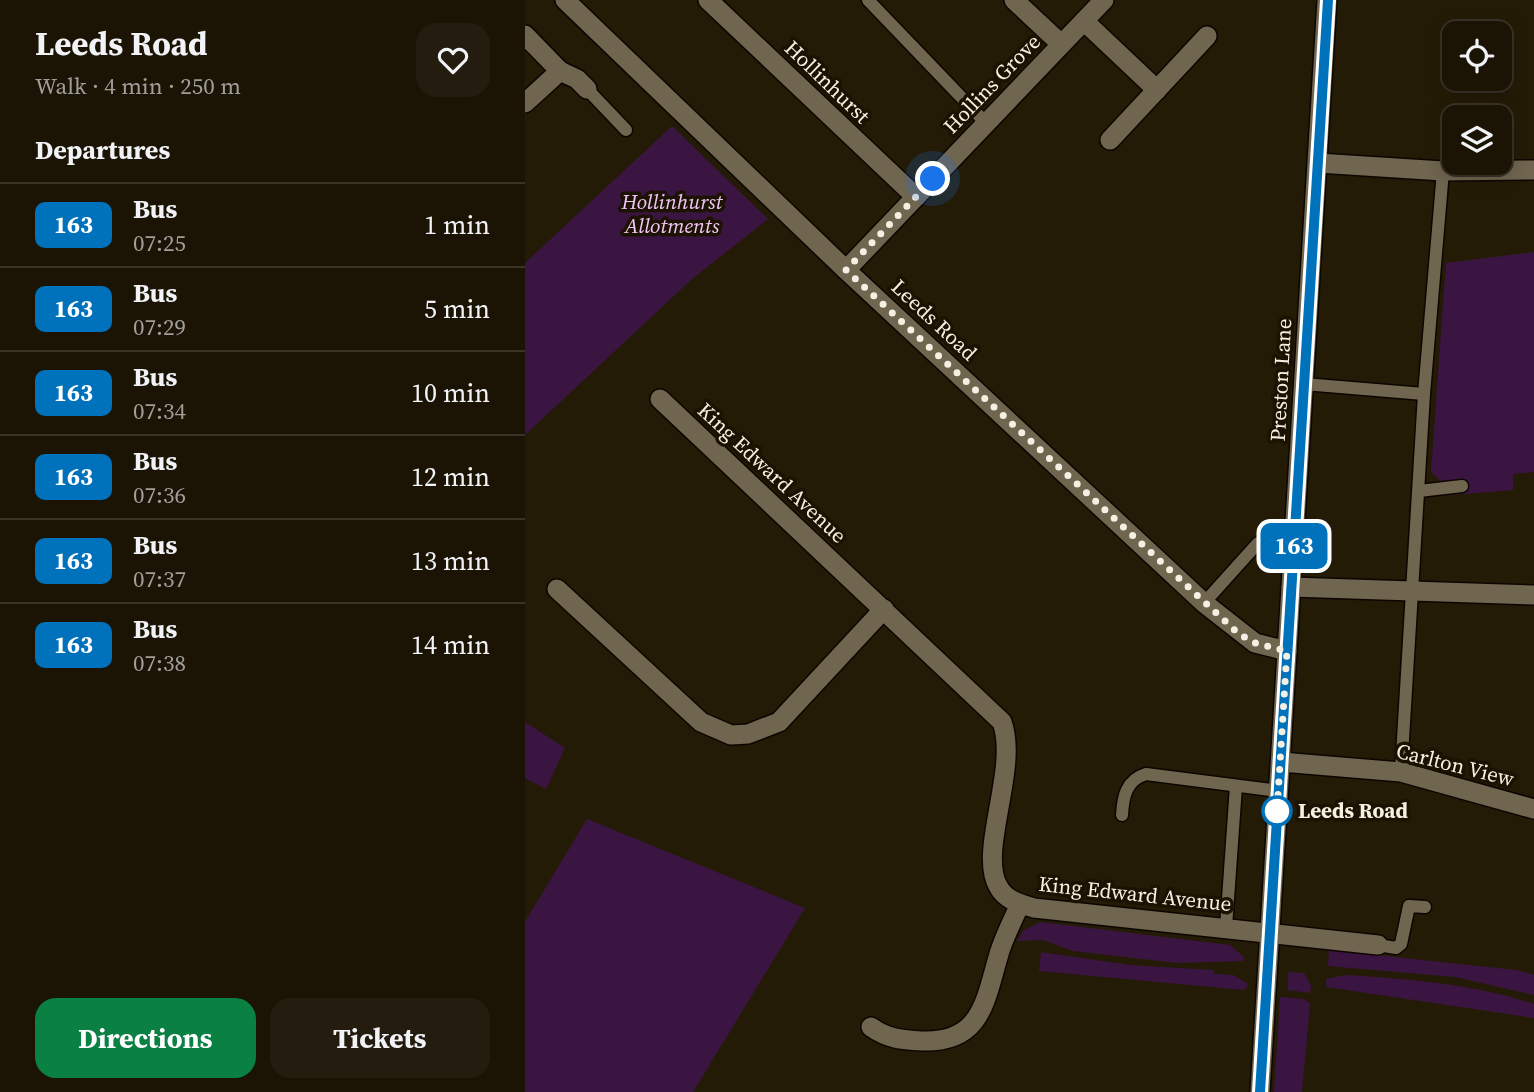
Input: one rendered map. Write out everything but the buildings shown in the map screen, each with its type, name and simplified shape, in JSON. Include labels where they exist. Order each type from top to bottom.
[{"type":"street","name":"Leeds Road","points":[[565,0],[846,270],[1204,603],[1239,634],[1255,643],[1287,651]]},
{"type":"street","name":"Hollinhurst","points":[[708,0],[915,197]]},
{"type":"street","points":[[1014,0],[1061,44]]},
{"type":"street","name":"Hollins Grove","points":[[846,270],[1104,0]]},
{"type":"street","name":"Preston Lane","points":[[1281,762],[1327,0]]},
{"type":"street","points":[[1084,21],[1157,89]]},
{"type":"street","points":[[525,35],[560,71],[577,79],[587,89]]},
{"type":"street","points":[[1110,140],[1207,36]]},
{"type":"street","points":[[525,103],[560,71]]},
{"type":"street","points":[[1318,163],[1442,171]]},
{"type":"street","points":[[1512,170],[1534,170]]},
{"type":"street","name":"King Edward Avenue","points":[[660,399],[1002,722],[1008,749],[993,863],[994,876],[999,888],[1020,904],[1378,945]]},
{"type":"street","points":[[1291,587],[1534,596]]},
{"type":"street","points":[[557,589],[701,722],[731,734],[748,734],[779,722],[884,610]]},
{"type":"street","points":[[1260,1092],[1281,762]]},
{"type":"street","name":"Carlton View","points":[[1281,762],[1401,772],[1534,809]]},
{"type":"street","points":[[871,1027],[898,1040],[941,1042],[958,1036],[972,1026],[982,1011],[1003,942],[1020,904]]},
{"type":"lane","points":[[868,0],[986,123]]},
{"type":"lane","points":[[587,89],[626,130]]},
{"type":"lane","points":[[1401,772],[1424,394],[1443,175]]},
{"type":"lane","points":[[1304,384],[1424,394]]},
{"type":"lane","points":[[1419,491],[1462,486]]},
{"type":"lane","points":[[1204,603],[1258,543],[1271,540],[1294,544]]},
{"type":"lane","points":[[1122,815],[1123,797],[1130,783],[1146,774],[1279,791]]},
{"type":"lane","points":[[1226,927],[1236,786]]},
{"type":"lane","points":[[1378,945],[1396,948],[1401,944],[1409,906],[1425,907]]},
{"type":"green space","name":"Hollinhurst Allotments","points":[[672,126],[768,219],[692,279],[525,435],[525,263]]},
{"type":"green space","points":[[1534,252],[1534,472],[1513,474],[1513,490],[1440,496],[1441,481],[1431,472],[1446,263]]},
{"type":"green space","points":[[525,722],[565,748],[546,789],[525,778]]},
{"type":"green space","points":[[587,819],[805,908],[693,1092],[525,1092],[525,922]]},
{"type":"green space","points":[[1040,922],[1230,945],[1245,958],[1242,961],[1177,963],[1073,951],[1043,940],[1017,941],[1023,931]]},
{"type":"green space","points":[[1329,950],[1516,970],[1534,975],[1534,995],[1455,977],[1328,966]]},
{"type":"green space","points":[[1041,952],[1130,965],[1213,970],[1214,974],[1233,975],[1248,984],[1244,990],[1039,971]]},
{"type":"green space","points":[[1288,972],[1304,973],[1311,986],[1310,993],[1288,990]]},
{"type":"green space","points":[[1345,975],[1464,987],[1511,997],[1534,1004],[1534,1018],[1326,987],[1326,979]]},
{"type":"green space","points":[[1280,997],[1304,999],[1310,1004],[1302,1092],[1274,1092]]},
{"type":"bus line","name":"163","points":[[1260,1092],[1328,0]]},
{"type":"place","name":"Leeds Road","points":[[1277,811]]},
{"type":"route","points":[[933,179],[846,270],[1239,634],[1255,643],[1287,651],[1277,811]]}]
